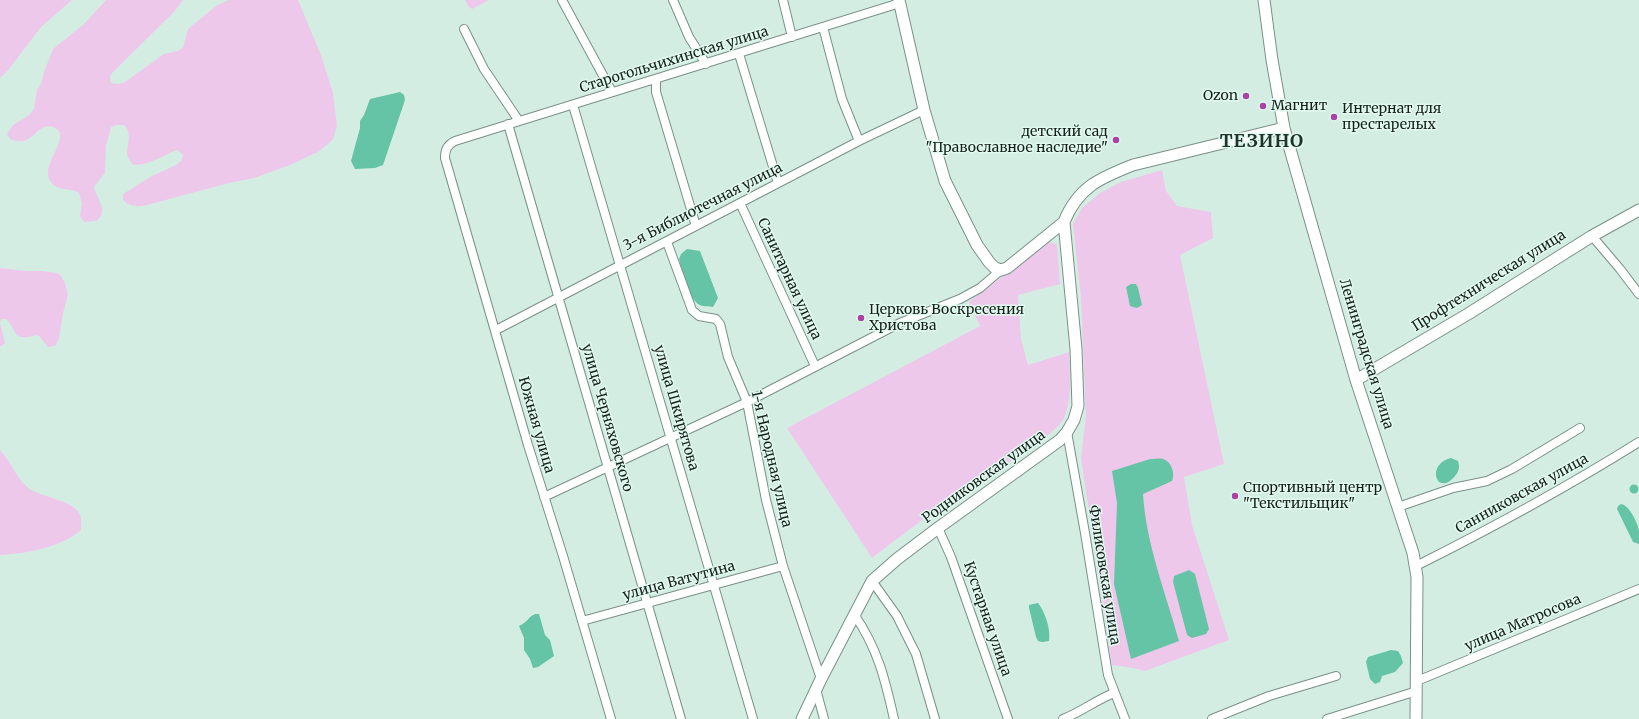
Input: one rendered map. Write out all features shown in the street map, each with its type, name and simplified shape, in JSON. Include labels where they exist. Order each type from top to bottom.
[{"type":"street","points":[[562,0],[612,92]]},
{"type":"street","points":[[673,0],[689,37],[706,64]]},
{"type":"street","points":[[783,0],[792,37]]},
{"type":"street","name":"Ленинградская улица","points":[[1264,0],[1272,60],[1284,128],[1356,380],[1414,553],[1416,566],[1416,719]]},
{"type":"street","points":[[899,1],[924,110],[945,181],[956,206],[977,245],[989,262],[995,268],[1001,270]]},
{"type":"street","name":"Старогольчихинская улица","points":[[455,141],[739,54],[899,1]]},
{"type":"street","points":[[822,27],[842,99],[859,141]]},
{"type":"street","points":[[464,29],[484,69],[519,121]]},
{"type":"street","points":[[739,54],[778,183]]},
{"type":"street","points":[[656,79],[656,92],[696,226]]},
{"type":"street","name":"улица Шкирятова","points":[[574,105],[753,719]]},
{"type":"street","name":"3-я Библиотечная улица","points":[[496,330],[859,141],[924,110]]},
{"type":"street","name":"улица Черняховского","points":[[508,124],[681,719]]},
{"type":"street","points":[[544,497],[747,402],[905,320],[960,299],[980,288],[1001,270],[1014,265],[1064,222],[1070,207],[1080,195],[1094,183],[1112,173],[1133,165],[1284,128]]},
{"type":"street","name":"Южная улица","points":[[455,141],[447,147],[445,158],[544,497],[611,719]]},
{"type":"street","name":"Санитарная улица","points":[[740,203],[815,366]]},
{"type":"street","name":"Профтехническая улица","points":[[1356,380],[1468,314],[1592,236],[1639,210]]},
{"type":"street","name":"Родниковская улица","points":[[802,719],[818,684],[872,581],[897,559],[938,528],[1060,440],[1074,420],[1078,406],[1076,349],[1064,222]]},
{"type":"street","points":[[1592,236],[1639,294]]},
{"type":"street","name":"1-я Народная улица","points":[[667,242],[692,310],[699,316],[718,320],[728,357],[747,402],[766,500],[818,684],[824,719]]},
{"type":"street","points":[[1398,508],[1453,488],[1487,481],[1512,469],[1580,428]]},
{"type":"street","name":"Филисовская улица","points":[[1067,432],[1093,577],[1108,675],[1125,719]]},
{"type":"street","name":"Санниковская улица","points":[[1416,566],[1485,532],[1639,442]]},
{"type":"street","name":"Кустарная улица","points":[[938,528],[951,557],[1008,719]]},
{"type":"street","name":"улица Ватутина","points":[[582,622],[784,566]]},
{"type":"street","points":[[872,581],[897,616],[916,654],[935,719]]},
{"type":"street","name":"улица Матросова","points":[[1326,719],[1417,686],[1639,589]]},
{"type":"street","points":[[854,614],[866,631],[882,669],[894,719]]},
{"type":"street","points":[[1212,719],[1269,696],[1336,676]]},
{"type":"street","points":[[1063,719],[1079,716],[1103,697],[1114,693]]},
{"type":"shaded area","points":[[0,0],[72,0],[41,27],[9,69],[0,78]]},
{"type":"shaded area","points":[[106,0],[183,0],[174,12],[113,72],[110,77],[111,83],[119,84],[125,82],[164,54],[178,51],[183,47],[188,29],[216,6],[228,0],[298,0],[321,55],[333,93],[337,126],[333,139],[318,152],[290,165],[254,178],[229,183],[147,205],[137,206],[131,205],[123,200],[123,194],[152,176],[176,165],[181,161],[183,155],[177,150],[151,162],[134,165],[130,160],[127,150],[129,140],[128,130],[124,125],[111,127],[106,146],[105,173],[94,187],[101,204],[102,212],[97,221],[84,222],[80,216],[82,204],[79,193],[57,187],[51,182],[48,175],[49,167],[59,144],[59,131],[53,127],[47,126],[42,128],[30,138],[18,141],[10,139],[7,134],[13,125],[29,115],[34,109],[37,90],[41,84],[53,49],[84,24]]},
{"type":"shaded area","points":[[465,0],[489,0],[472,9]]},
{"type":"shaded area","points":[[400,92],[404,95],[405,100],[383,165],[375,168],[355,169],[351,161],[360,128],[360,121],[370,99]]},
{"type":"shaded area","points":[[1162,170],[1166,191],[1177,206],[1211,212],[1213,238],[1180,255],[1224,464],[1184,477],[1192,525],[1229,640],[1145,671],[1112,665],[1081,458],[1086,416],[1081,298],[1073,224],[1082,208],[1100,193],[1121,182]]},
{"type":"shaded area","points":[[1048,242],[1057,244],[1060,284],[1018,295],[1021,339],[1028,365],[1069,352],[1070,394],[1067,411],[1064,418],[1045,438],[1030,449],[950,499],[872,558],[787,428],[980,326],[969,302]]},
{"type":"shaded area","points":[[687,249],[700,251],[718,298],[713,307],[700,305],[692,298],[679,259],[681,254]]},
{"type":"shaded area","points":[[0,268],[42,271],[57,273],[61,276],[65,283],[68,295],[63,313],[59,339],[55,346],[48,347],[37,335],[29,337],[19,336],[6,319],[2,319],[0,322]]},
{"type":"shaded area","points":[[1131,284],[1136,284],[1138,288],[1142,305],[1137,308],[1130,306],[1126,287]]},
{"type":"shaded area","points":[[0,322],[5,343],[0,347]]},
{"type":"shaded area","points":[[0,450],[26,486],[39,493],[71,505],[81,517],[81,530],[64,541],[54,545],[32,551],[0,555]]},
{"type":"shaded area","points":[[1451,458],[1458,461],[1458,471],[1449,482],[1439,482],[1436,478],[1438,466],[1443,461]]},
{"type":"shaded area","points":[[1150,459],[1166,460],[1171,465],[1173,471],[1172,481],[1143,494],[1152,550],[1179,641],[1131,659],[1114,584],[1117,503],[1112,471]]},
{"type":"shaded area","points":[[1632,485],[1636,485],[1638,489],[1636,493],[1632,493],[1630,491],[1630,487]]},
{"type":"shaded area","points":[[1621,504],[1630,511],[1635,519],[1639,531],[1639,544],[1633,542],[1617,509]]},
{"type":"shaded area","points":[[1189,570],[1195,574],[1209,629],[1206,634],[1192,638],[1187,635],[1173,582],[1174,576]]},
{"type":"shaded area","points":[[1038,603],[1047,621],[1049,641],[1038,641],[1036,637],[1029,605]]},
{"type":"shaded area","points":[[535,614],[539,614],[545,635],[550,640],[554,656],[538,667],[533,668],[530,659],[524,650],[524,638],[519,626]]},
{"type":"shaded area","points":[[1391,650],[1398,651],[1403,663],[1395,672],[1382,676],[1380,682],[1375,684],[1370,679],[1366,662],[1368,657]]},
{"type":"place","name":"Ozon","points":[[1246,96]]},
{"type":"place","name":"Магнит","points":[[1263,106]]},
{"type":"place","name":"Интернат для престарелых","points":[[1334,117]]},
{"type":"place","name":"детский сад \"Православное наследие\"","points":[[1116,140]]},
{"type":"place","name":"Церковь Воскресения Христова","points":[[861,318]]},
{"type":"place","name":"Спортивный центр \"Текстильщик\"","points":[[1235,496]]},
{"type":"district","name":"ТЕЗИНО","points":[[1262,142]]}]
